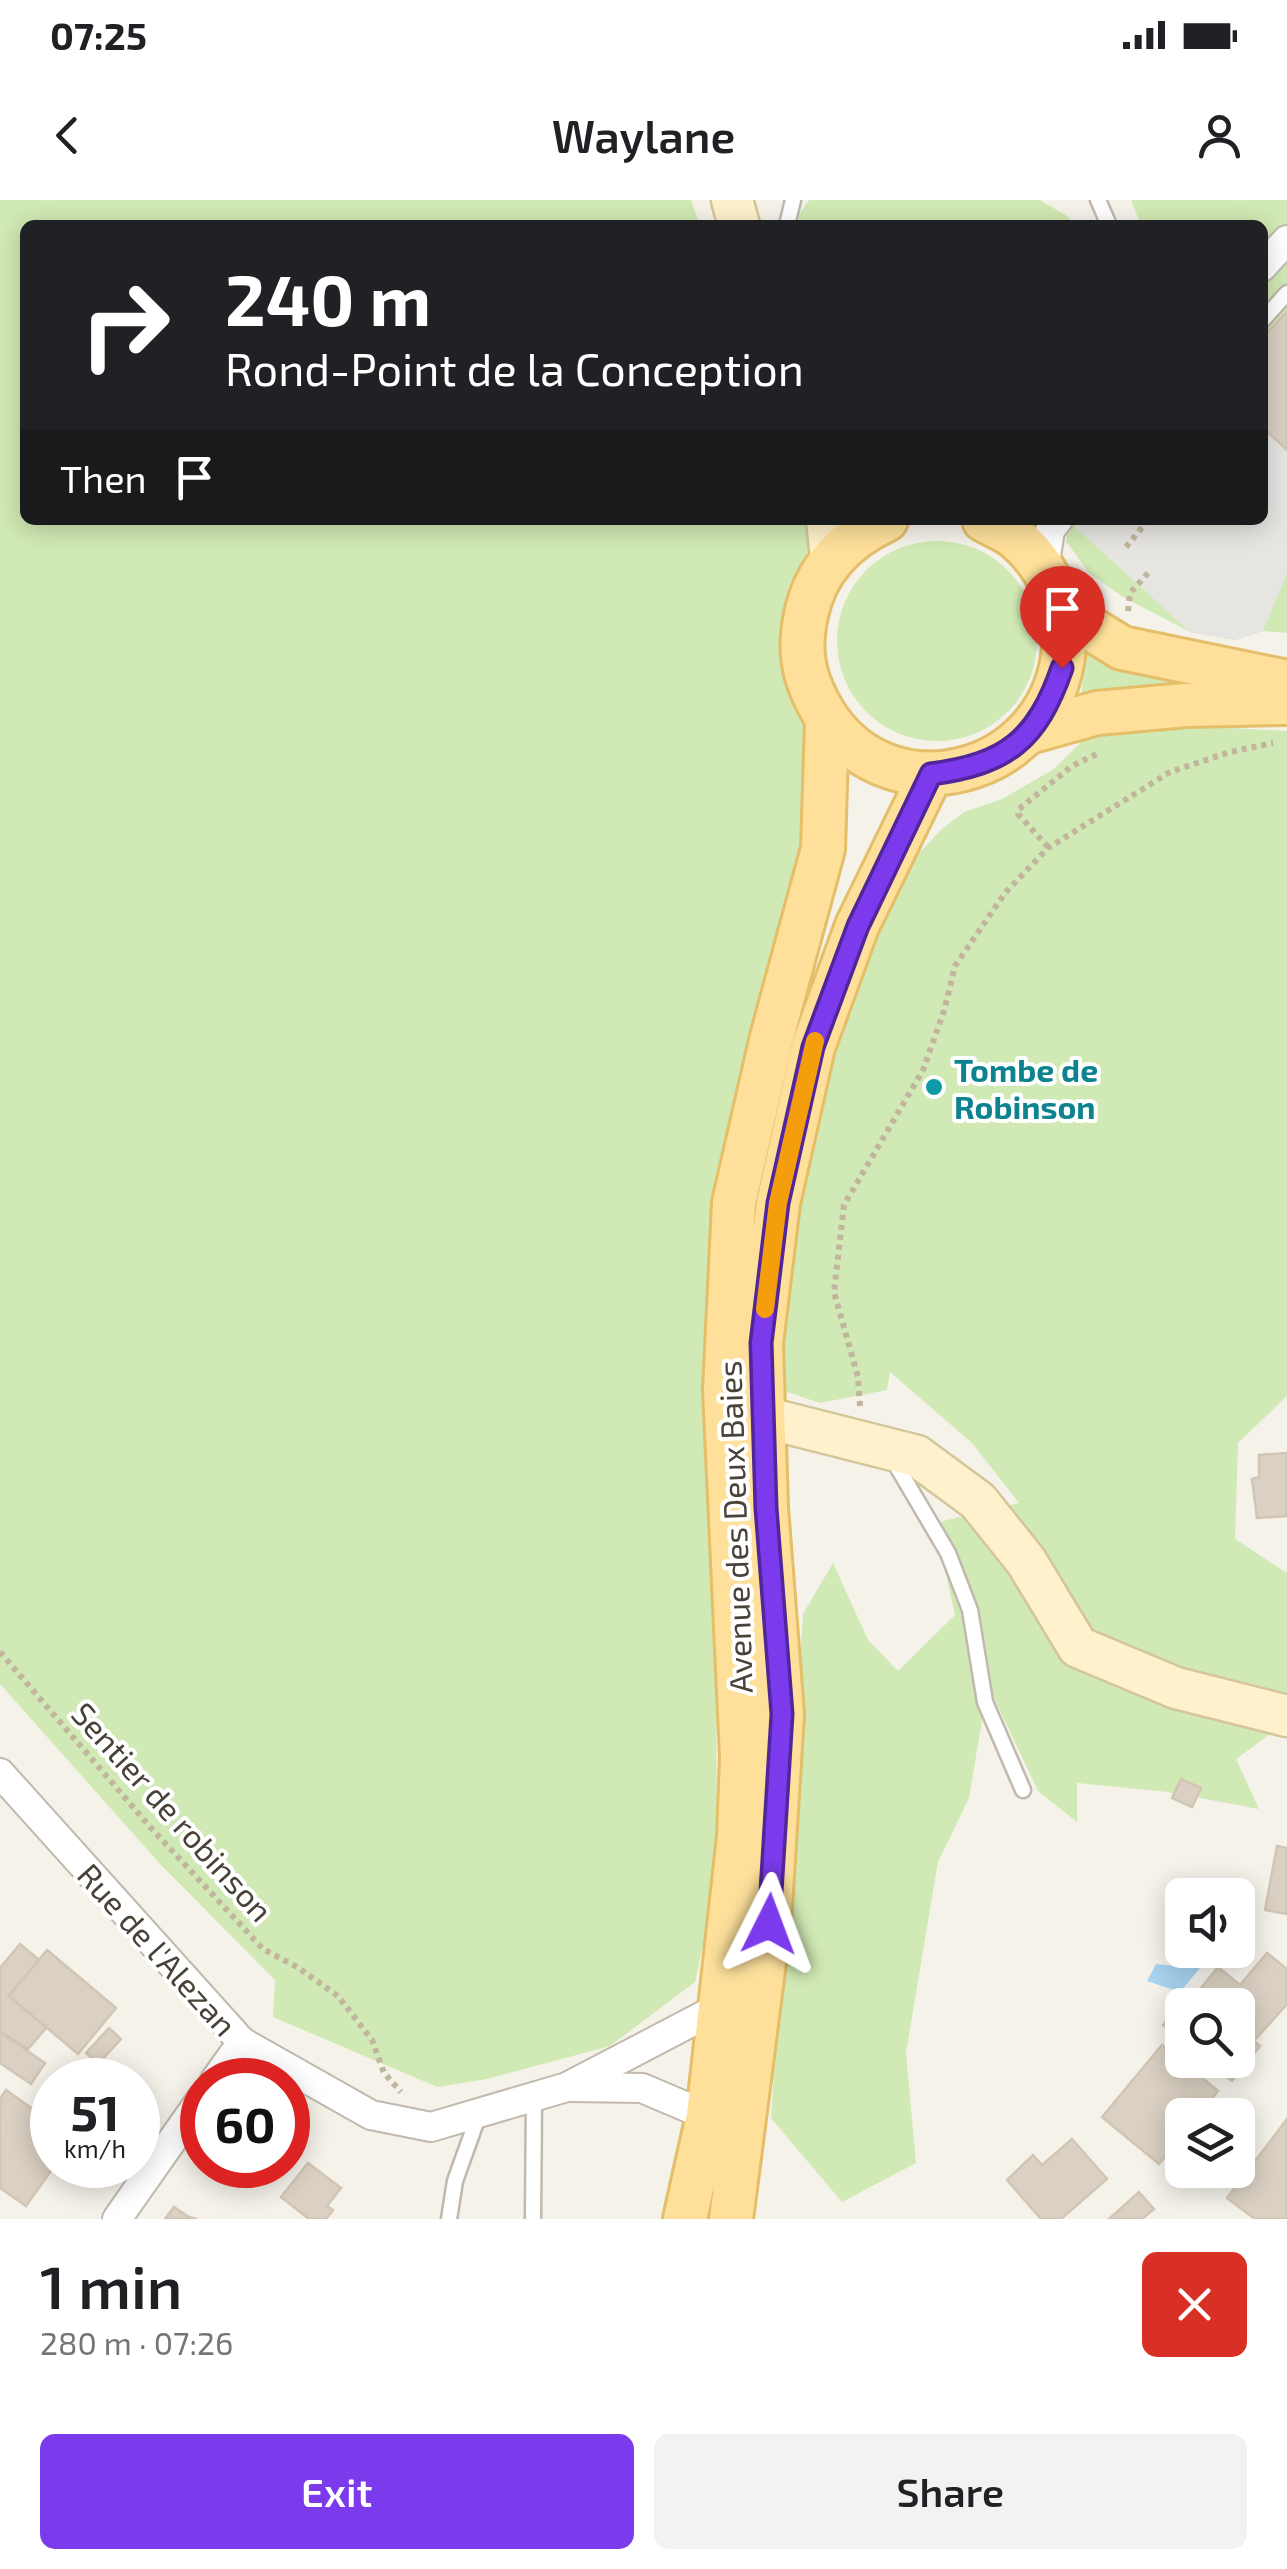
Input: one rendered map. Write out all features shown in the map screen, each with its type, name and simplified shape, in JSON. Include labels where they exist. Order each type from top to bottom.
[{"type":"main road","points":[[875,525],[829,539],[801,639],[807,682],[827,721],[856,749],[891,767],[931,774],[967,769],[1001,755],[1029,732],[1050,702],[1062,668],[1065,632],[1051,583]]},
{"type":"main road","points":[[993,525],[1016,538],[1088,627],[1122,648],[1287,682]]},
{"type":"main road","points":[[1029,732],[1096,714],[1186,705],[1287,703]]},
{"type":"main road","name":"Avenue des Deux Baies","points":[[685,2219],[708,2116],[739,1837],[742,1758],[726,1390],[734,1203],[772,1037],[823,849],[827,721]]},
{"type":"main road","name":"Avenue des Deux Baies","points":[[731,2219],[769,1924],[782,1714],[766,1508],[761,1343],[778,1203],[813,1047],[858,926],[931,774]]},
{"type":"street","points":[[1268,261],[1287,240]]},
{"type":"street","points":[[1051,583],[1050,530],[1054,525]]},
{"type":"street","points":[[763,1417],[917,1456],[978,1500],[1026,1561],[1078,1647],[1176,1688],[1287,1716]]},
{"type":"street","name":"Rue de l'Alezan","points":[[0,1774],[242,2042],[371,2115],[431,2126],[480,2114],[567,2087],[720,2007]]},
{"type":"street","points":[[231,2058],[242,2042]]},
{"type":"street","name":"Rue de l'Alezan","points":[[567,2087],[642,2088],[708,2116]]},
{"type":"street","points":[[118,2219],[180,2130]]},
{"type":"lane","points":[[1268,314],[1287,293]]},
{"type":"lane","points":[[874,1445],[948,1552],[970,1610],[985,1702],[1023,1790]]},
{"type":"lane","points":[[533,2219],[534,2096]]},
{"type":"lane","points":[[449,2219],[455,2181],[480,2114]]},
{"type":"path","points":[[1126,547],[1144,525]]},
{"type":"path","points":[[1127,612],[1130,593],[1150,570]]},
{"type":"path","points":[[874,1445],[834,1292],[844,1204],[923,1070],[955,966],[1004,893],[1048,848],[1170,772],[1230,752],[1287,740]]},
{"type":"path","points":[[1048,848],[1018,814],[1020,810],[1072,766],[1105,751]]},
{"type":"path","name":"Sentier de robinson","points":[[0,1652],[151,1828],[263,1949],[338,1996],[372,2040],[384,2073],[431,2126]]},
{"type":"green space","points":[[0,200],[691,200],[698,220],[20,220],[20,525],[807,525],[813,541],[789,586],[783,623],[786,674],[811,736],[800,873],[735,1121],[703,1400],[716,1627],[717,1882],[695,1982],[610,2046],[487,2079],[437,2087],[273,2017],[275,1980],[161,1865],[0,1684]]},
{"type":"green space","points":[[809,200],[1040,200],[1071,220],[798,220]]},
{"type":"green space","points":[[1131,200],[1287,200],[1287,633],[1263,631],[1235,640],[1190,632],[1123,597],[1089,573],[1066,541],[1069,525],[1268,525],[1268,220],[1139,220]]},
{"type":"green space","points":[[937,541],[975,549],[1008,570],[1029,603],[1037,641],[1029,679],[1008,712],[975,733],[937,741],[899,733],[866,712],[845,679],[837,641],[845,603],[866,570],[899,549]]},
{"type":"green space","points":[[1087,648],[1215,689],[1080,703]]},
{"type":"green space","points":[[1114,727],[1287,731],[1287,1396],[1238,1443],[1235,1539],[1287,1573],[1287,1713],[1277,1729],[1236,1759],[1259,1809],[1168,1792],[1077,1783],[1077,1822],[1038,1791],[985,1679],[985,1702],[969,1798],[938,1862],[906,2053],[916,2163],[842,2202],[771,2118],[803,1614],[833,1563],[868,1640],[898,1671],[955,1615],[935,1523],[1019,1503],[972,1443],[890,1372],[887,1390],[820,1403],[784,1391],[773,1354],[789,1244],[835,1058],[893,880],[964,812],[1002,799],[1054,769],[1089,734]]},
{"type":"shaded area","points":[[1268,432],[1287,450],[1287,573],[1263,631],[1235,640],[1190,632],[1074,526],[1268,525]]},
{"type":"water","points":[[1156,1964],[1165,1968],[1200,1968],[1183,1988],[1147,1981]]},
{"type":"building","points":[[1287,312],[1287,450],[1268,433],[1268,332]]},
{"type":"building","points":[[1287,1453],[1287,1516],[1257,1518],[1252,1479],[1259,1477],[1259,1455]]},
{"type":"building","points":[[1181,1779],[1201,1788],[1192,1807],[1172,1798]]},
{"type":"building","points":[[1277,1846],[1287,1848],[1287,1914],[1265,1910]]},
{"type":"building","points":[[20,1944],[39,1960],[9,1996],[47,2027],[28,2049],[0,2031],[0,1968]]},
{"type":"building","points":[[47,1950],[116,2008],[78,2054],[9,1996]]},
{"type":"building","points":[[1267,1953],[1287,1969],[1287,2004],[1255,2040],[1255,1988],[1201,1988],[1217,1968],[1240,1985]]},
{"type":"building","points":[[109,2028],[121,2039],[104,2058],[91,2058],[86,2053]]},
{"type":"building","points":[[0,2032],[38,2058],[30,2058],[30,2083],[0,2063]]},
{"type":"building","points":[[1162,2045],[1165,2078],[1202,2078],[1218,2091],[1212,2098],[1165,2098],[1165,2156],[1159,2164],[1102,2117]]},
{"type":"building","points":[[6,2090],[30,2107],[30,2188],[39,2188],[26,2206],[0,2188],[0,2099]]},
{"type":"building","points":[[1287,2119],[1287,2219],[1255,2219],[1227,2198],[1235,2188],[1255,2188],[1255,2161]]},
{"type":"building","points":[[1072,2139],[1107,2179],[1061,2219],[1041,2219],[1007,2180],[1033,2155],[1042,2165]]},
{"type":"building","points":[[310,2165],[341,2188],[327,2206],[333,2210],[326,2219],[309,2219],[281,2197],[288,2188],[310,2188]]},
{"type":"building","points":[[1139,2192],[1154,2209],[1142,2219],[1109,2219]]},
{"type":"building","points":[[174,2207],[189,2217],[197,2219],[165,2219]]},
{"type":"slow traffic","points":[[765,1309],[778,1203],[815,1041]]},
{"type":"place","name":"Tombe de Robinson","points":[[934,1087]]},
{"type":"route","points":[[769,1924],[782,1714],[766,1508],[761,1343],[778,1203],[813,1047],[858,926],[931,774],[967,769],[1001,755],[1029,732],[1050,702],[1062,668]]}]
